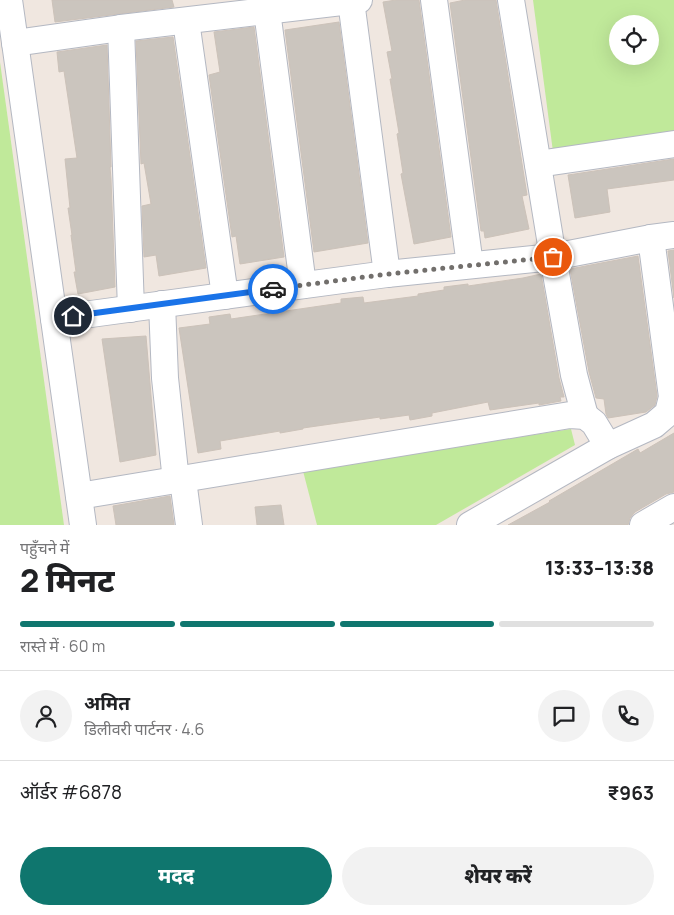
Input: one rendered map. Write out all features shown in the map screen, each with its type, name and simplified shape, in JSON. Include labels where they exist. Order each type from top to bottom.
[{"type":"street","points":[[8,0],[83,525]]},
{"type":"street","points":[[14,43],[355,0],[388,274]]},
{"type":"street","points":[[434,0],[470,265]]},
{"type":"street","points":[[512,0],[553,257],[574,375],[585,416]]},
{"type":"street","points":[[267,11],[303,285]]},
{"type":"street","points":[[186,21],[225,296]]},
{"type":"street","points":[[121,28],[131,309]]},
{"type":"street","points":[[538,164],[674,144]]},
{"type":"street","points":[[54,319],[388,274],[553,257],[663,236],[672,397],[668,413],[654,425],[608,446],[470,525]]},
{"type":"street","points":[[162,304],[165,378],[179,480],[189,525]]},
{"type":"street","points":[[79,496],[570,415],[585,416],[594,423],[608,446]]},
{"type":"street","points":[[643,525],[674,507]]},
{"type":"green space","points":[[533,0],[674,0],[674,150],[555,167]]},
{"type":"green space","points":[[0,62],[64,525],[0,525]]},
{"type":"green space","points":[[571,429],[575,445],[436,525],[317,525],[303,471]]},
{"type":"building","points":[[52,0],[172,0],[174,7],[55,22]]},
{"type":"building","points":[[419,0],[451,237],[414,244],[401,174],[403,173],[397,134],[399,133],[387,52],[392,51],[383,2]]},
{"type":"building","points":[[465,0],[496,0],[527,195],[522,196],[529,229],[485,238],[484,231],[481,231],[450,3]]},
{"type":"building","points":[[339,22],[368,243],[314,252],[285,30]]},
{"type":"building","points":[[254,27],[284,257],[240,264],[236,236],[232,237],[209,75],[220,72],[214,32]]},
{"type":"building","points":[[173,37],[206,268],[159,276],[156,255],[144,257],[142,206],[151,204],[144,163],[141,164],[136,41]]},
{"type":"building","points":[[107,45],[115,287],[78,294],[74,272],[76,272],[68,208],[70,208],[65,159],[77,158],[64,71],[59,72],[57,52]]},
{"type":"building","points":[[674,159],[674,180],[607,189],[610,212],[575,218],[568,175]]},
{"type":"building","points":[[674,250],[674,298],[668,251]]},
{"type":"building","points":[[638,256],[657,396],[655,405],[646,412],[608,418],[604,399],[596,398],[589,372],[570,269]]},
{"type":"building","points":[[541,274],[564,397],[560,397],[561,401],[490,410],[488,402],[432,413],[432,416],[410,420],[409,415],[380,419],[380,417],[280,433],[280,431],[220,441],[221,449],[198,453],[179,328],[210,324],[209,317],[230,314],[231,319],[341,303],[341,299],[363,297],[364,303],[418,296],[418,294],[444,290],[444,287],[468,284],[468,286]]},
{"type":"building","points":[[146,336],[156,455],[120,462],[102,339]]},
{"type":"building","points":[[674,433],[674,492],[666,494],[635,512],[630,518],[628,525],[508,525],[638,449],[640,453]]},
{"type":"building","points":[[170,496],[174,525],[116,525],[113,506]]},
{"type":"building","points":[[281,505],[284,525],[257,525],[255,507]]},
{"type":"way so far","points":[[273,289],[388,274],[553,257]]},
{"type":"route","points":[[73,316],[273,289]]}]
